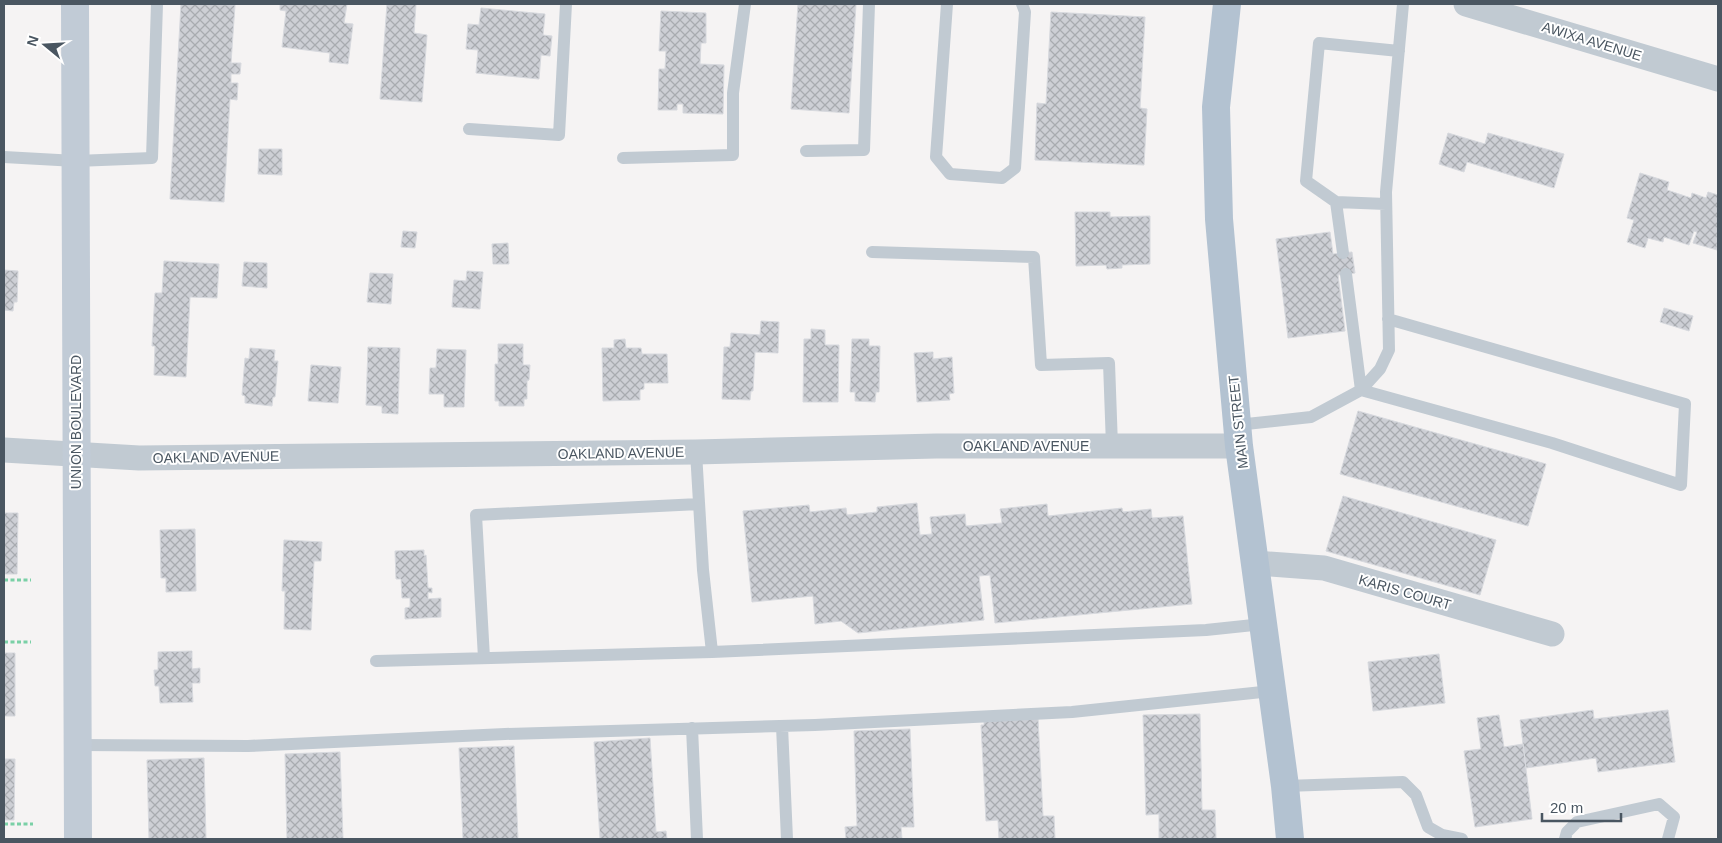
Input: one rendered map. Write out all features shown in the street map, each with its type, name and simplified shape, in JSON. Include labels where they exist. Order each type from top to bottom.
[{"type":"main road","name":"UNION BOULEVARD","points":[[75,4],[78,839]]},
{"type":"main road","name":"MAIN STREET","points":[[1228,4],[1216,107],[1219,219],[1238,435],[1285,786],[1290,839]]},
{"type":"street","name":"AWIXA AVENUE","points":[[1466,4],[1718,79]]},
{"type":"street","name":"OAKLAND AVENUE","points":[[4,450],[148,458],[696,452],[936,446],[1112,446],[1238,435]]},
{"type":"street","name":"KARIS COURT","points":[[1255,563],[1324,568],[1552,634]]},
{"type":"lane","points":[[4,157],[76,161],[152,158],[157,4]]},
{"type":"lane","points":[[469,129],[559,135],[566,4]]},
{"type":"lane","points":[[623,158],[733,155],[732,93],[745,4]]},
{"type":"lane","points":[[806,151],[864,150],[869,4]]},
{"type":"lane","points":[[948,4],[936,156],[950,174],[1002,178],[1015,168],[1025,12],[1022,4]]},
{"type":"lane","points":[[1238,435],[1311,417],[1361,390],[1380,369],[1389,350],[1386,204],[1403,4]]},
{"type":"lane","points":[[1386,204],[1336,202],[1306,181],[1319,43],[1399,51]]},
{"type":"lane","points":[[1336,202],[1343,253]]},
{"type":"lane","points":[[872,252],[1034,257],[1041,365],[1109,363],[1112,446]]},
{"type":"lane","points":[[1346,274],[1361,390]]},
{"type":"lane","points":[[1361,390],[1552,443],[1681,485],[1684,404],[1388,318]]},
{"type":"lane","points":[[696,452],[712,652]]},
{"type":"lane","points":[[484,658],[476,515],[699,504]]},
{"type":"lane","points":[[376,660],[712,652],[1206,630],[1263,624]]},
{"type":"lane","points":[[78,745],[248,746],[496,734],[782,726],[1072,712],[1272,691]]},
{"type":"lane","points":[[782,726],[788,839]]},
{"type":"lane","points":[[692,728],[697,839]]},
{"type":"lane","points":[[1285,786],[1403,782],[1416,795],[1428,828],[1442,835],[1462,839]]},
{"type":"lane","points":[[1565,839],[1567,832],[1577,822],[1659,804],[1674,817],[1668,839]]},
{"type":"path","points":[[4,580],[31,580]]},
{"type":"path","points":[[4,642],[31,642]]},
{"type":"path","points":[[4,824],[33,824]]},
{"type":"building","points":[[181,4],[235,5],[231,63],[241,63],[240,74],[231,74],[231,83],[238,83],[237,100],[230,99],[224,202],[170,199]]},
{"type":"building","points":[[280,4],[347,4],[344,23],[353,24],[348,64],[329,62],[330,53],[282,47],[286,11],[280,10]]},
{"type":"building","points":[[387,4],[416,4],[414,33],[427,35],[422,102],[380,99]]},
{"type":"building","points":[[798,4],[856,4],[849,113],[791,109]]},
{"type":"building","points":[[481,8],[545,14],[543,35],[552,36],[550,56],[541,55],[539,79],[476,73],[478,50],[466,49],[468,24],[479,25]]},
{"type":"building","points":[[661,11],[706,13],[706,43],[701,43],[700,64],[724,65],[723,114],[683,113],[683,104],[677,104],[677,110],[658,110],[659,69],[665,69],[666,51],[659,51]]},
{"type":"building","points":[[1051,12],[1145,17],[1140,108],[1147,109],[1144,165],[1035,160],[1037,103],[1046,104]]},
{"type":"building","points":[[1448,133],[1485,144],[1488,133],[1564,154],[1554,188],[1467,162],[1464,172],[1439,164]]},
{"type":"building","points":[[259,149],[282,149],[282,175],[258,174]]},
{"type":"building","points":[[1640,173],[1669,182],[1667,190],[1691,198],[1692,193],[1706,198],[1708,192],[1718,195],[1717,250],[1693,243],[1697,232],[1694,231],[1689,245],[1664,237],[1663,242],[1648,238],[1645,248],[1627,242],[1634,220],[1627,218]]},
{"type":"building","points":[[1075,212],[1110,212],[1110,217],[1150,216],[1150,264],[1122,265],[1122,268],[1107,269],[1106,265],[1076,266]]},
{"type":"building","points":[[403,231],[417,232],[415,248],[401,247]]},
{"type":"building","points":[[1330,232],[1333,254],[1352,252],[1355,273],[1338,275],[1345,331],[1288,338],[1276,239]]},
{"type":"building","points":[[508,243],[509,264],[493,264],[492,244]]},
{"type":"building","points":[[164,261],[219,264],[217,298],[190,297],[186,377],[154,375],[155,346],[152,346],[155,293],[162,293]]},
{"type":"building","points":[[244,262],[267,263],[267,288],[242,286]]},
{"type":"building","points":[[4,270],[18,271],[17,302],[14,302],[13,311],[4,310]]},
{"type":"building","points":[[467,271],[483,272],[480,309],[452,307],[454,280],[466,281]]},
{"type":"building","points":[[370,273],[393,274],[391,304],[367,302]]},
{"type":"building","points":[[1664,308],[1693,316],[1689,331],[1660,322]]},
{"type":"building","points":[[761,321],[779,322],[778,353],[755,352],[753,391],[751,391],[750,400],[722,399],[724,347],[730,347],[731,333],[760,335]]},
{"type":"building","points":[[811,329],[825,330],[825,345],[839,345],[838,402],[803,402],[804,339],[811,339]]},
{"type":"building","points":[[625,339],[626,348],[641,348],[642,354],[667,354],[668,383],[644,383],[644,389],[640,390],[640,400],[603,401],[602,348],[614,348],[614,340]]},
{"type":"building","points":[[852,339],[869,339],[869,346],[880,346],[879,392],[876,392],[875,402],[855,401],[855,392],[850,392]]},
{"type":"building","points":[[498,344],[523,344],[523,365],[530,365],[529,380],[527,381],[527,399],[524,399],[524,406],[499,406],[499,401],[495,401],[495,364],[498,364]]},
{"type":"building","points":[[368,347],[400,348],[398,414],[382,413],[382,406],[366,405]]},
{"type":"building","points":[[250,348],[275,350],[274,361],[278,361],[275,397],[273,397],[272,406],[245,403],[245,396],[242,395],[245,358],[249,359]]},
{"type":"building","points":[[437,349],[466,350],[464,407],[444,407],[444,394],[429,394],[430,368],[436,368]]},
{"type":"building","points":[[933,352],[933,359],[952,357],[954,393],[949,394],[950,400],[917,402],[914,353]]},
{"type":"building","points":[[311,365],[341,367],[338,403],[308,401]]},
{"type":"building","points":[[1358,411],[1546,464],[1528,526],[1340,474]]},
{"type":"building","points":[[1343,496],[1496,540],[1480,595],[1326,551]]},
{"type":"building","points":[[917,503],[920,535],[932,534],[930,517],[965,514],[966,526],[1002,523],[1000,509],[1047,504],[1048,516],[1122,508],[1123,512],[1151,509],[1152,518],[1183,516],[1192,604],[995,623],[990,575],[979,576],[984,620],[858,633],[841,621],[815,624],[813,596],[752,602],[743,511],[809,505],[810,512],[846,508],[847,515],[877,512],[877,507]]},
{"type":"building","points":[[4,513],[18,513],[17,574],[4,574]]},
{"type":"building","points":[[195,529],[196,591],[166,592],[166,578],[161,578],[160,530]]},
{"type":"building","points":[[284,540],[322,542],[321,561],[314,561],[311,630],[284,629],[285,591],[282,591]]},
{"type":"building","points":[[424,550],[428,588],[432,588],[432,593],[428,592],[428,599],[441,598],[441,617],[405,619],[405,608],[410,607],[410,598],[402,598],[401,579],[396,579],[395,551]]},
{"type":"building","points":[[192,651],[192,669],[200,668],[200,683],[192,683],[193,702],[160,703],[159,686],[155,686],[154,670],[158,670],[158,652]]},
{"type":"building","points":[[4,653],[15,653],[15,716],[4,716]]},
{"type":"building","points":[[1439,654],[1445,703],[1373,711],[1368,662]]},
{"type":"building","points":[[1593,710],[1594,719],[1668,710],[1675,762],[1598,772],[1596,758],[1526,768],[1520,720]]},
{"type":"building","points":[[1200,714],[1202,810],[1215,810],[1216,839],[1159,839],[1159,814],[1146,815],[1143,715]]},
{"type":"building","points":[[1499,715],[1504,747],[1523,744],[1532,819],[1475,827],[1464,751],[1481,749],[1477,718]]},
{"type":"building","points":[[1038,718],[1043,816],[1054,816],[1055,839],[999,839],[998,820],[986,821],[981,725],[984,725],[984,719]]},
{"type":"building","points":[[910,729],[914,827],[901,827],[902,839],[846,839],[845,827],[857,826],[854,731]]},
{"type":"building","points":[[650,738],[656,832],[666,831],[667,839],[600,839],[594,742]]},
{"type":"building","points":[[514,746],[518,839],[463,839],[459,748]]},
{"type":"building","points":[[340,752],[343,839],[287,839],[285,754]]},
{"type":"building","points":[[204,758],[206,839],[149,839],[147,760]]},
{"type":"building","points":[[4,759],[15,759],[14,820],[4,820]]}]
